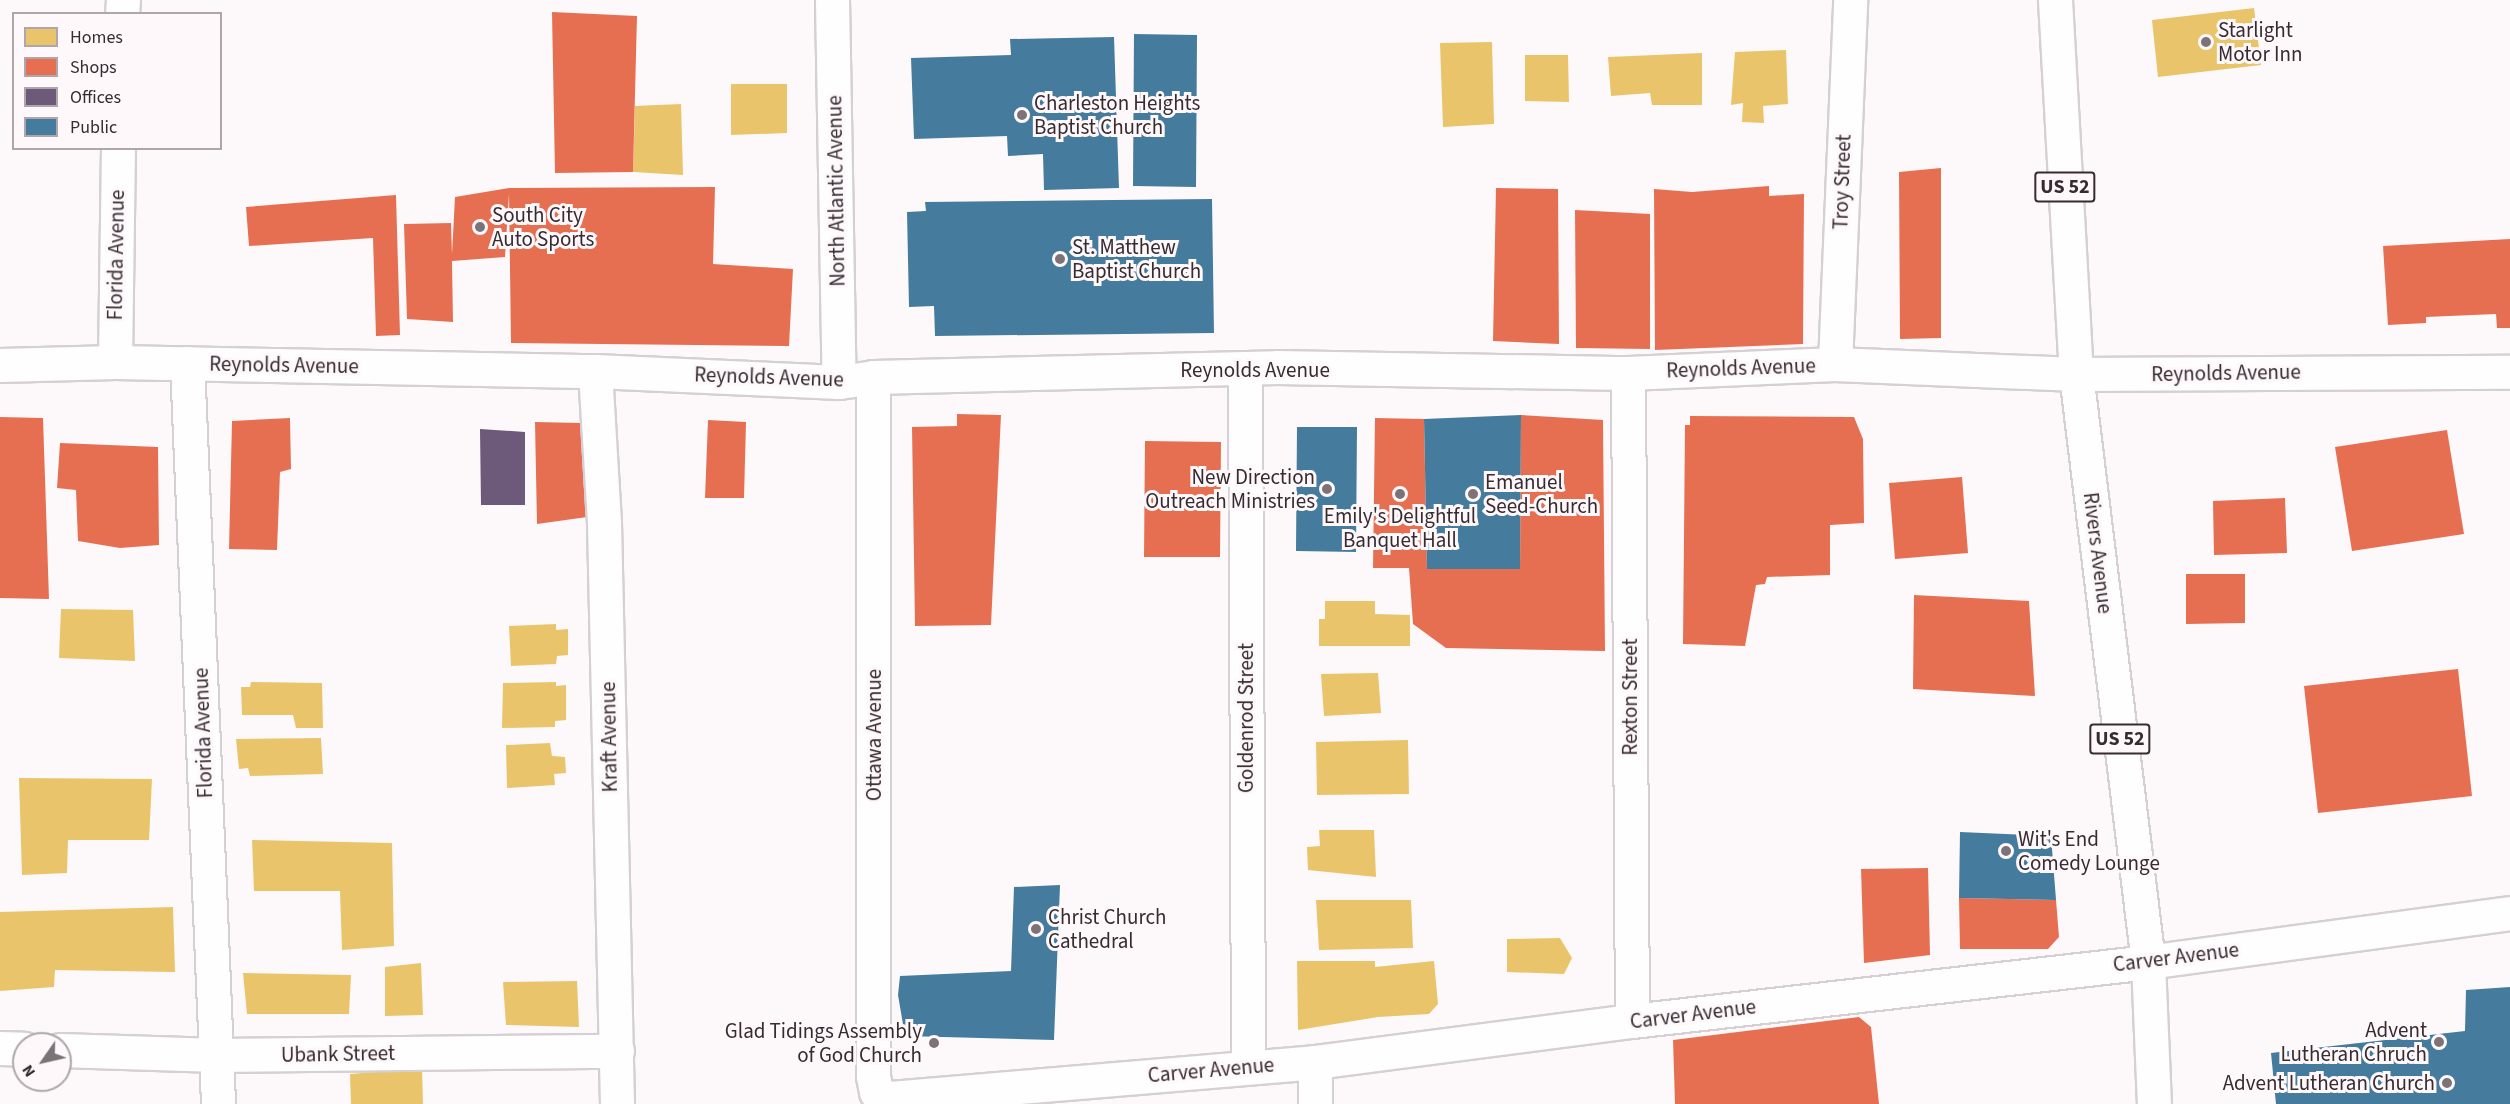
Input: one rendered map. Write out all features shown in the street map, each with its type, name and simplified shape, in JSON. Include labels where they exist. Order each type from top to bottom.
[{"type":"street","name":"North Atlantic Avenue","points":[[832,0],[839,382]]},
{"type":"street","name":"Troy Street","points":[[1835,364],[1850,0]]},
{"type":"street","name":"Rivers Avenue","points":[[2055,0],[2076,374],[2148,962],[2154,1104]]},
{"type":"street","name":"Florida Avenue","points":[[115,362],[118,150]]},
{"type":"street","name":"Reynolds Avenue","points":[[0,365],[115,362],[595,371],[839,382],[873,377],[1245,368],[1628,373],[1835,364],[2076,374],[2510,372]]},
{"type":"street","name":"Florida Avenue","points":[[187,363],[218,1104]]},
{"type":"street","name":"Goldenrod Street","points":[[1245,368],[1248,1067]]},
{"type":"street","name":"Kraft Avenue","points":[[595,371],[604,523],[617,1104]]},
{"type":"street","name":"Rexton Street","points":[[1628,373],[1632,1021]]},
{"type":"street","name":"Ottawa Avenue","points":[[873,377],[873,1076],[876,1092]]},
{"type":"street","name":"Carver Avenue","points":[[876,1092],[890,1098],[996,1096],[1248,1067],[1315,1062],[1632,1021],[2148,962],[2510,914]]},
{"type":"street","name":"Ubank Street","points":[[72,1050],[217,1055],[617,1051]]},
{"type":"street","points":[[1315,1062],[1315,1104]]},
{"type":"building: Homes","name":"Starlight Motor Inn","points":[[2254,8],[2261,65],[2158,77],[2152,20]]},
{"type":"building: Homes","points":[[1492,42],[1494,124],[1443,127],[1440,43]]},
{"type":"building: Homes","points":[[1786,50],[1788,104],[1763,106],[1764,123],[1742,122],[1743,103],[1731,105],[1735,52]]},
{"type":"building: Homes","points":[[1702,53],[1702,105],[1652,105],[1650,93],[1611,96],[1608,57]]},
{"type":"building: Homes","points":[[1525,55],[1568,55],[1569,102],[1525,101]]},
{"type":"building: Homes","points":[[731,84],[787,84],[787,133],[731,135]]},
{"type":"building: Homes","points":[[681,104],[683,175],[633,172],[635,106]]},
{"type":"building: Homes","points":[[1325,601],[1375,601],[1375,614],[1410,615],[1410,646],[1319,646],[1319,619],[1325,619]]},
{"type":"building: Homes","points":[[61,609],[133,610],[135,661],[59,658]]},
{"type":"building: Homes","points":[[556,624],[556,630],[568,629],[568,655],[557,656],[556,664],[511,666],[509,626]]},
{"type":"building: Homes","points":[[1378,673],[1381,713],[1324,716],[1321,674]]},
{"type":"building: Homes","points":[[251,682],[322,683],[323,728],[296,728],[293,715],[242,715],[241,687],[250,687]]},
{"type":"building: Homes","points":[[556,682],[556,686],[566,685],[566,720],[555,721],[555,727],[502,728],[503,683]]},
{"type":"building: Homes","points":[[321,738],[323,774],[250,776],[248,768],[239,769],[236,739]]},
{"type":"building: Homes","points":[[1408,740],[1409,794],[1317,795],[1316,742]]},
{"type":"building: Homes","points":[[550,743],[552,756],[565,757],[566,773],[554,774],[555,785],[507,788],[506,745]]},
{"type":"building: Homes","points":[[19,778],[152,779],[149,840],[68,840],[67,873],[22,875]]},
{"type":"building: Homes","points":[[1319,830],[1374,830],[1376,877],[1308,870],[1307,847],[1320,846]]},
{"type":"building: Homes","points":[[252,840],[392,843],[394,946],[342,950],[340,891],[254,891]]},
{"type":"building: Homes","points":[[1316,900],[1411,900],[1413,948],[1319,950]]},
{"type":"building: Homes","points":[[173,907],[175,972],[55,970],[54,987],[0,991],[0,912]]},
{"type":"building: Homes","points":[[1560,938],[1572,958],[1564,974],[1507,972],[1507,939]]},
{"type":"building: Homes","points":[[1297,961],[1375,961],[1375,967],[1434,961],[1438,1004],[1429,1014],[1378,1017],[1298,1030]]},
{"type":"building: Homes","points":[[421,963],[423,1015],[385,1016],[385,967]]},
{"type":"building: Homes","points":[[243,973],[351,975],[349,1014],[247,1014]]},
{"type":"building: Homes","points":[[577,981],[579,1027],[506,1025],[503,982]]},
{"type":"building: Homes","points":[[422,1068],[423,1104],[351,1104],[350,1074]]},
{"type":"building: Shops","points":[[552,12],[637,16],[633,172],[555,173]]},
{"type":"building: Shops","points":[[1941,168],[1941,338],[1900,339],[1899,172]]},
{"type":"building: Shops","points":[[1769,186],[1769,196],[1804,194],[1803,344],[1655,350],[1654,189],[1692,192]]},
{"type":"building: Shops","points":[[715,187],[713,264],[793,269],[789,346],[511,343],[509,194],[505,257],[452,261],[453,322],[407,319],[404,224],[451,223],[452,254],[455,197],[509,188]]},
{"type":"building: Shops","points":[[1496,188],[1558,189],[1559,344],[1493,341]]},
{"type":"building: Shops","points":[[396,195],[400,335],[376,336],[373,238],[249,246],[246,207]]},
{"type":"building: Shops","points":[[1575,210],[1650,214],[1650,349],[1576,348]]},
{"type":"building: Shops","points":[[2510,239],[2510,328],[2497,328],[2496,314],[2426,317],[2426,323],[2388,325],[2383,246]]},
{"type":"building: Shops","points":[[957,414],[1001,415],[991,625],[915,626],[912,427],[957,426]]},
{"type":"building: Shops","points":[[1521,415],[1603,420],[1605,651],[1446,648],[1413,624],[1409,568],[1373,568],[1375,418],[1424,419],[1427,569],[1520,569]]},
{"type":"building: Shops","points":[[1690,416],[1854,417],[1863,439],[1864,523],[1830,525],[1830,575],[1767,577],[1765,584],[1756,585],[1745,646],[1683,644],[1685,425],[1690,425]]},
{"type":"building: Shops","points":[[0,417],[43,418],[49,599],[0,598]]},
{"type":"building: Shops","points":[[290,418],[291,469],[280,472],[277,550],[229,549],[232,421]]},
{"type":"building: Shops","points":[[708,420],[746,422],[744,498],[705,498]]},
{"type":"building: Shops","points":[[535,422],[581,423],[587,517],[537,524]]},
{"type":"building: Shops","points":[[2447,430],[2464,534],[2352,551],[2335,447]]},
{"type":"building: Shops","points":[[1145,441],[1221,442],[1220,557],[1144,557]]},
{"type":"building: Shops","points":[[60,443],[158,447],[159,545],[120,548],[78,541],[76,490],[57,488]]},
{"type":"building: Shops","points":[[1962,477],[1968,553],[1895,559],[1889,483]]},
{"type":"building: Shops","points":[[2285,498],[2287,553],[2214,555],[2213,501]]},
{"type":"building: Shops","points":[[2186,574],[2245,574],[2245,623],[2186,624]]},
{"type":"building: Shops","points":[[1914,595],[2029,601],[2035,696],[1913,689]]},
{"type":"building: Shops","points":[[2458,669],[2472,796],[2318,813],[2304,686]]},
{"type":"building: Shops","points":[[1928,868],[1930,955],[1864,963],[1861,869]]},
{"type":"building: Shops","points":[[1959,898],[2056,900],[2059,937],[2048,949],[1960,949]]},
{"type":"building: Shops","points":[[1859,1017],[1871,1027],[1879,1104],[1675,1104],[1673,1040]]},
{"type":"building: Offices","points":[[480,429],[525,432],[525,505],[481,505]]},
{"type":"building: Public","points":[[1134,34],[1197,35],[1196,187],[1133,186]]},
{"type":"building: Public","points":[[1114,37],[1119,188],[1044,190],[1043,154],[1008,156],[1007,136],[914,139],[911,58],[1011,55],[1010,39]]},
{"type":"building: Public","name":"St. Matthew Baptist Church","points":[[1212,199],[1214,333],[935,336],[934,306],[909,307],[907,212],[926,211],[925,202]]},
{"type":"building: Public","name":"Emanuel Seed-Church","points":[[1521,415],[1520,569],[1427,569],[1424,419]]},
{"type":"building: Public","name":"New Direction Outreach Ministries","points":[[1297,427],[1357,427],[1356,552],[1296,551]]},
{"type":"building: Public","name":"Wit's End Comedy Lounge","points":[[1960,832],[2051,836],[2056,900],[1959,898]]},
{"type":"building: Public","name":"Christ Church Cathedral","points":[[1060,885],[1054,1040],[905,1036],[898,995],[900,976],[1011,971],[1014,887]]},
{"type":"building: Public","name":"Advent Lutheran Chruch","points":[[2510,987],[2510,1104],[2276,1104],[2271,1053],[2465,1031],[2466,990]]},
{"type":"place","name":"Starlight Motor Inn","points":[[2206,42]]},
{"type":"place","name":"Charleston Heights Baptist Church","points":[[1022,115]]},
{"type":"place","name":"South City Auto Sports","points":[[480,227]]},
{"type":"place","name":"St. Matthew Baptist Church","points":[[1060,259]]},
{"type":"place","name":"New Direction Outreach Ministries","points":[[1327,489]]},
{"type":"place","name":"Emily's Delightful Banquet Hall","points":[[1400,494]]},
{"type":"place","name":"Emanuel Seed-Church","points":[[1473,494]]},
{"type":"place","name":"Wit's End Comedy Lounge","points":[[2006,851]]},
{"type":"place","name":"Christ Church Cathedral","points":[[1036,929]]},
{"type":"place","name":"Advent Lutheran Chruch","points":[[2439,1042]]},
{"type":"place","name":"Glad Tidings Assembly of God Church","points":[[934,1043]]},
{"type":"place","name":"Advent Lutheran Church","points":[[2447,1083]]}]
